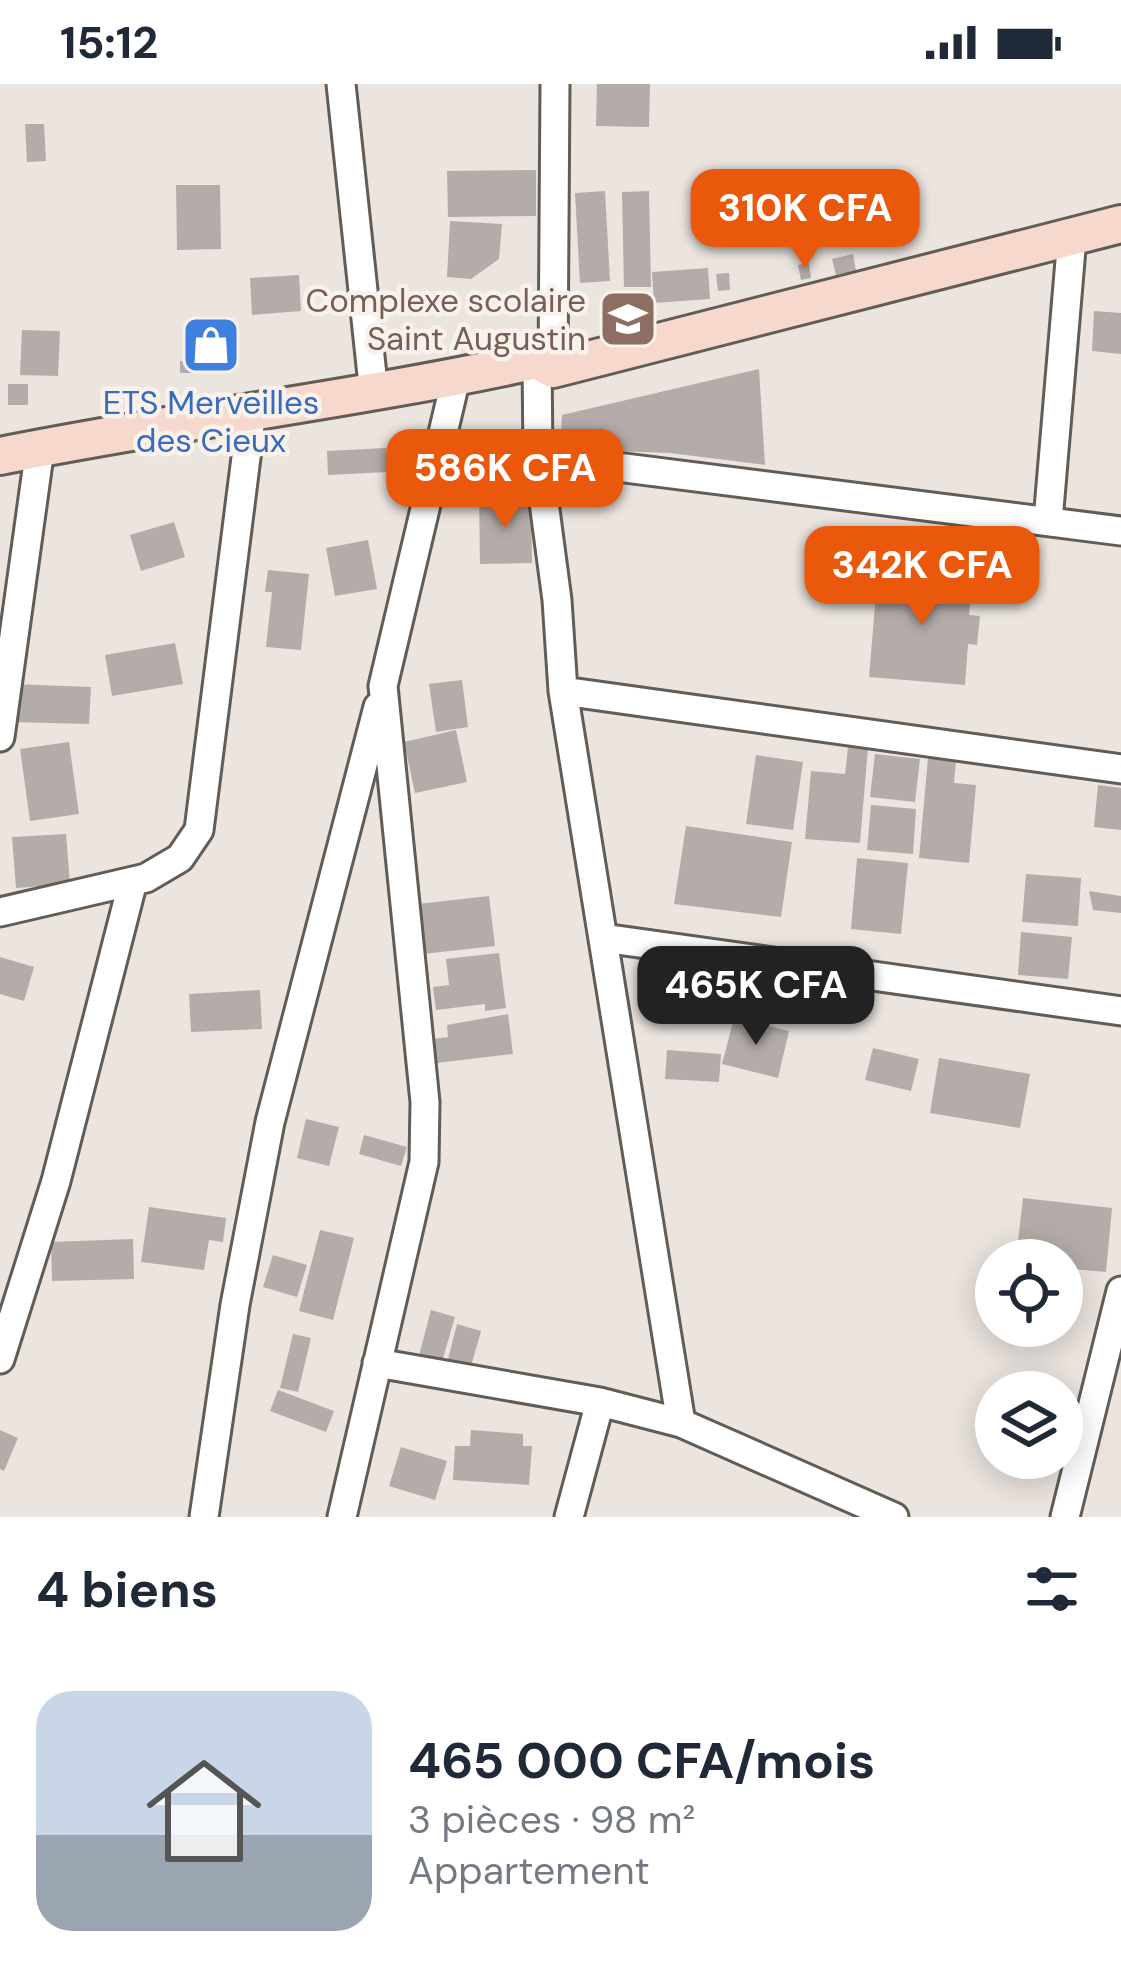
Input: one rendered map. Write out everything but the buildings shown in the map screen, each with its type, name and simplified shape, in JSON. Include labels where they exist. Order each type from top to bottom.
[{"type":"main road","points":[[0,456],[252,410],[545,365],[1121,224]]},
{"type":"street","points":[[341,84],[374,394]]},
{"type":"street","points":[[555,84],[538,457],[557,600],[563,691],[681,1423]]},
{"type":"street","points":[[1048,521],[1072,238]]},
{"type":"street","points":[[204,1517],[235,1305],[270,1122],[383,686],[455,378]]},
{"type":"street","points":[[0,912],[133,881],[180,859],[199,830],[252,410]]},
{"type":"street","points":[[0,737],[40,448]]},
{"type":"street","points":[[538,457],[1121,531]]},
{"type":"street","points":[[343,1517],[424,1162],[425,1102],[383,686]]},
{"type":"street","points":[[563,691],[1121,769]]},
{"type":"street","points":[[0,1359],[56,1181],[133,881]]},
{"type":"street","points":[[603,938],[1121,1011]]},
{"type":"street","points":[[1065,1517],[1121,1291]]},
{"type":"street","points":[[377,1363],[600,1402],[681,1423],[894,1517]]},
{"type":"street","points":[[569,1517],[600,1402]]},
{"type":"place","name":"Complexe scolaire Saint Augustin","points":[[628,319]]},
{"type":"place","name":"ETS Merveilles des Cieux","points":[[211,345]]}]
